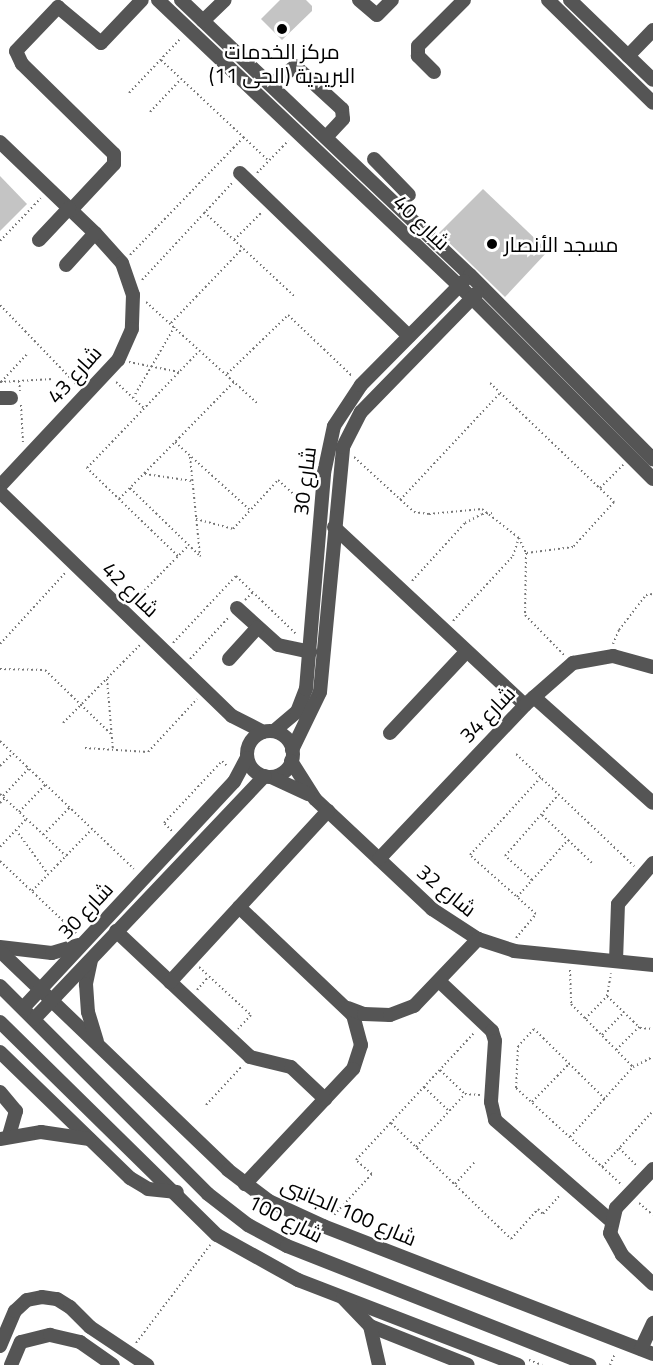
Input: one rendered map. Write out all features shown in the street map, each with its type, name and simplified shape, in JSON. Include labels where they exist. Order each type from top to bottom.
[{"type":"street","points":[[39,240],[114,164],[114,154],[22,64],[16,51],[58,7],[101,43],[142,0]]},
{"type":"street","name":"شارع 40","points":[[158,0],[472,298],[653,479]]},
{"type":"street","name":"شارع 40","points":[[181,0],[470,275],[653,459]]},
{"type":"street","points":[[203,21],[225,0]]},
{"type":"street","points":[[359,0],[376,15],[392,0]]},
{"type":"street","points":[[434,72],[418,56],[418,46],[464,0]]},
{"type":"street","points":[[548,0],[653,103]]},
{"type":"street","points":[[570,0],[653,80]]},
{"type":"street","points":[[612,61],[653,30]]},
{"type":"street","points":[[272,85],[288,68],[295,66],[342,108],[343,119],[326,137]]},
{"type":"street","name":"شارع 43","points":[[0,142],[95,232],[122,263],[133,295],[132,329],[118,360],[0,486]]},
{"type":"street","points":[[374,159],[410,195]]},
{"type":"street","points":[[245,178],[409,336]]},
{"type":"street","points":[[382,191],[393,178]]},
{"type":"street","points":[[66,265],[95,232]]},
{"type":"street","name":"شارع 30","points":[[268,731],[290,721],[303,701],[310,652],[327,449],[346,404],[361,385],[470,275]]},
{"type":"street","name":"شارع 30","points":[[292,756],[321,692],[334,527],[343,447],[361,412],[483,288]]},
{"type":"street","points":[[437,308],[446,311],[450,321]]},
{"type":"street","name":"شارع 42","points":[[0,492],[232,716],[268,731]]},
{"type":"street","points":[[334,527],[467,651],[653,803]]},
{"type":"street","points":[[237,608],[278,645],[310,652]]},
{"type":"street","points":[[229,659],[258,628]]},
{"type":"street","points":[[390,733],[467,651]]},
{"type":"street","points":[[573,663],[613,656],[653,667]]},
{"type":"street","name":"شارع 34","points":[[379,859],[529,701],[573,663]]},
{"type":"street","name":"شارع 42","points":[[232,716],[247,752]]},
{"type":"street","points":[[268,731],[286,738],[292,756],[282,773],[268,777],[254,771],[247,752],[268,731]]},
{"type":"street","name":"شارع 30","points":[[22,1008],[239,777],[247,752]]},
{"type":"street","name":"شارع 32","points":[[292,756],[315,799]]},
{"type":"street","name":"شارع 30","points":[[34,1019],[268,777]]},
{"type":"street","name":"شارع 32","points":[[268,777],[315,799],[432,909],[478,939],[514,951],[653,965]]},
{"type":"street","points":[[170,982],[328,811]]},
{"type":"street","points":[[614,961],[618,904],[653,863]]},
{"type":"street","points":[[239,907],[346,1007],[358,1023],[361,1054],[325,1099],[245,1184]]},
{"type":"street","points":[[117,931],[250,1057],[291,1067],[325,1099]]},
{"type":"street","points":[[346,1007],[374,1015],[403,1012],[439,981],[478,939]]},
{"type":"street","points":[[0,949],[52,953],[85,941]]},
{"type":"street","name":"شارع 100 الجانبى","points":[[0,949],[245,1184],[285,1210],[647,1351]]},
{"type":"street","points":[[94,956],[87,974],[88,1012],[103,1050]]},
{"type":"street","points":[[439,981],[484,1022],[495,1041],[492,1095],[495,1120],[568,1186],[610,1220],[614,1245],[653,1284]]},
{"type":"street","name":"شارع 100","points":[[0,986],[208,1194],[248,1225],[287,1246],[589,1365]]},
{"type":"street","points":[[0,1022],[177,1192],[192,1213],[217,1235],[260,1261],[341,1296],[518,1365]]},
{"type":"street","points":[[0,1052],[90,1140],[139,1184],[159,1192],[177,1192]]},
{"type":"street","points":[[0,1092],[16,1111],[5,1137]]},
{"type":"street","points":[[5,1137],[41,1132],[90,1140]]},
{"type":"street","points":[[610,1220],[630,1193],[650,1172]]},
{"type":"street","points":[[192,1213],[208,1194]]},
{"type":"street","points":[[341,1296],[370,1326],[466,1365]]},
{"type":"street","points":[[113,1365],[80,1342],[50,1335],[21,1342],[2,1341],[15,1311],[27,1300],[42,1297],[57,1299],[90,1327],[147,1365]]},
{"type":"street","points":[[647,1351],[653,1323]]},
{"type":"street","points":[[370,1326],[379,1365]]},
{"type":"street","points":[[80,1342],[90,1327]]},
{"type":"street","points":[[11,1365],[21,1342]]},
{"type":"path","points":[[129,93],[188,30]]},
{"type":"path","points":[[161,60],[269,161]]},
{"type":"path","points":[[150,112],[181,79]]},
{"type":"path","points":[[259,405],[175,326],[133,295],[149,271],[204,212],[269,161],[298,131]]},
{"type":"path","points":[[122,263],[244,137]]},
{"type":"path","points":[[0,241],[50,189]]},
{"type":"path","points":[[234,240],[271,203]]},
{"type":"path","points":[[204,212],[294,296]]},
{"type":"path","points":[[171,323],[243,248]]},
{"type":"path","points":[[0,305],[86,394]]},
{"type":"path","points":[[226,375],[288,315],[361,385]]},
{"type":"path","points":[[133,398],[175,326]]},
{"type":"path","points":[[178,556],[87,468],[200,350]]},
{"type":"path","points":[[0,382],[28,353]]},
{"type":"path","points":[[118,360],[179,372]]},
{"type":"path","points":[[106,372],[144,408]]},
{"type":"path","points":[[0,382],[53,380]]},
{"type":"path","points":[[20,381],[13,398],[25,459]]},
{"type":"path","points":[[119,499],[234,382]]},
{"type":"path","points":[[490,383],[614,502],[573,547],[526,553]]},
{"type":"path","points":[[400,500],[501,393]]},
{"type":"path","points":[[175,442],[250,510]]},
{"type":"path","points":[[343,447],[400,500],[421,514],[482,509],[492,513],[519,538],[526,553],[528,621],[573,663]]},
{"type":"path","points":[[130,488],[200,556],[190,455]]},
{"type":"path","points":[[600,488],[631,457]]},
{"type":"path","points":[[143,474],[192,481]]},
{"type":"path","points":[[196,519],[233,529],[278,480],[320,519]]},
{"type":"path","points":[[402,591],[465,524],[482,514],[492,513]]},
{"type":"path","points":[[444,630],[513,556],[519,538]]},
{"type":"path","points":[[124,612],[189,545]]},
{"type":"path","points":[[0,644],[74,563]]},
{"type":"path","points":[[182,668],[253,592]]},
{"type":"path","points":[[613,656],[618,630],[646,595],[653,594]]},
{"type":"path","points":[[63,723],[149,636]]},
{"type":"path","points":[[0,669],[45,670],[112,735]]},
{"type":"path","points":[[107,679],[113,750]]},
{"type":"path","points":[[85,748],[148,752],[205,690]]},
{"type":"path","points":[[0,741],[144,878]]},
{"type":"path","points":[[0,766],[13,753]]},
{"type":"path","points":[[516,754],[643,874]]},
{"type":"path","points":[[181,839],[164,823],[222,761],[239,777]]},
{"type":"path","points":[[0,803],[2,796],[29,768]]},
{"type":"path","points":[[514,951],[517,937],[536,914],[470,855],[541,777]]},
{"type":"path","points":[[19,812],[46,784]]},
{"type":"path","points":[[532,880],[505,856],[559,794]]},
{"type":"path","points":[[2,796],[66,856]]},
{"type":"path","points":[[43,835],[70,807]]},
{"type":"path","points":[[541,814],[592,863]]},
{"type":"path","points":[[0,847],[26,819]]},
{"type":"path","points":[[32,891],[92,829]]},
{"type":"path","points":[[16,830],[48,875]]},
{"type":"path","points":[[517,897],[568,840]]},
{"type":"path","points":[[0,861],[85,941]]},
{"type":"path","points":[[570,958],[571,1004],[633,1067]]},
{"type":"path","points":[[191,959],[251,1015],[230,1038]]},
{"type":"path","points":[[585,1019],[607,996],[614,961]]},
{"type":"path","points":[[188,999],[209,976]]},
{"type":"path","points":[[607,996],[639,1027],[653,1029]]},
{"type":"path","points":[[602,1035],[624,1012]]},
{"type":"path","points":[[323,1226],[372,1174],[356,1160],[484,1022]]},
{"type":"path","points":[[616,1050],[639,1027]]},
{"type":"path","points":[[604,1099],[534,1029],[518,1046],[516,1088],[653,1214]]},
{"type":"path","points":[[206,1105],[250,1057]]},
{"type":"path","points":[[570,1137],[633,1067],[653,1057]]},
{"type":"path","points":[[532,1102],[569,1064]]},
{"type":"path","points":[[440,1070],[465,1094],[492,1095]]},
{"type":"path","points":[[424,1087],[449,1111]]},
{"type":"path","points":[[416,1148],[465,1094]]},
{"type":"path","points":[[602,1167],[653,1112]]},
{"type":"path","points":[[649,1116],[653,1120]]},
{"type":"path","points":[[390,1123],[511,1239],[538,1209],[543,1214],[568,1186]]},
{"type":"path","points":[[619,1148],[650,1172]]},
{"type":"path","points":[[454,1185],[475,1162]]},
{"type":"path","points":[[129,1353],[217,1235]]},
{"type":"building","name":"مركز الخدمات البريدية (الحى 11)","points":[[280,0],[306,0],[312,6],[312,11],[282,40],[261,19]]},
{"type":"building","points":[[0,176],[27,204],[0,231]]},
{"type":"building","name":"مسجد الأنصار","points":[[483,189],[548,251],[505,297],[439,233]]},
{"type":"place","name":"مركز الخدمات البريدية (الحى 11)","points":[[282,29]]},
{"type":"place","name":"مسجد الأنصار","points":[[492,244]]}]
